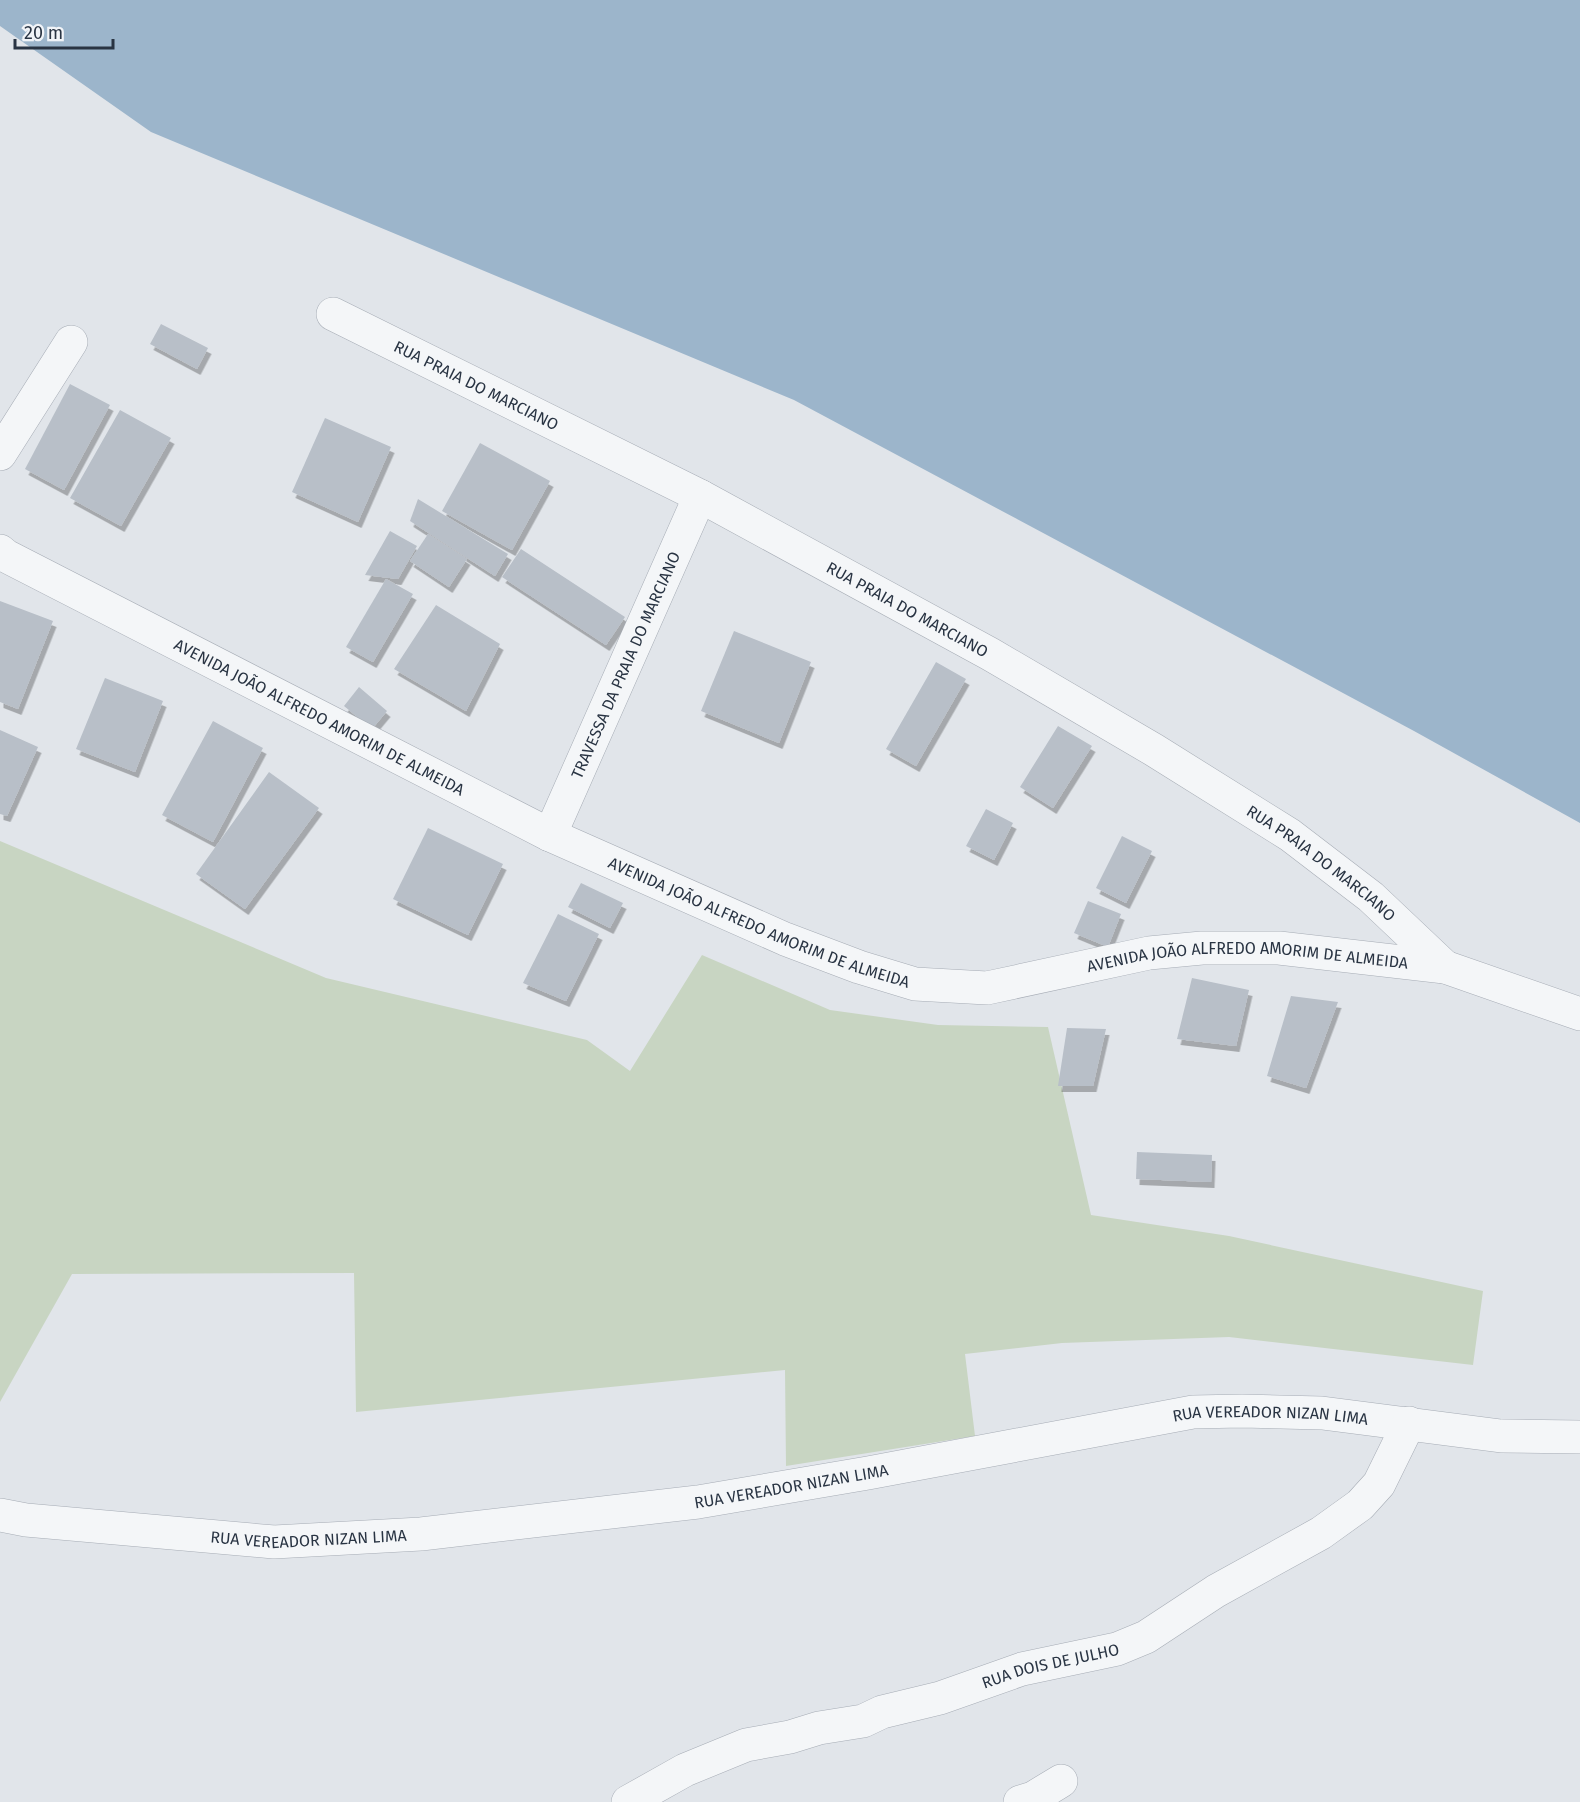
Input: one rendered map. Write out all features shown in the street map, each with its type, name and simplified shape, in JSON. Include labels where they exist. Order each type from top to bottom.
[{"type":"street","name":"RUA PRAIA DO MARCIANO","points":[[333,314],[700,496],[990,654],[1154,750],[1280,828],[1371,897],[1445,967]]},
{"type":"street","points":[[0,454],[71,342]]},
{"type":"street","name":"TRAVESSA DA PRAIA DO MARCIANO","points":[[550,835],[700,496]]},
{"type":"street","name":"AVENIDA JOÃO ALFREDO AMORIM DE ALMEIDA","points":[[0,551],[550,835],[785,939],[859,968],[915,984],[987,988],[1149,953],[1202,948],[1279,948],[1445,967],[1580,1014]]},
{"type":"street","name":"RUA VEREADOR NIZAN LIMA","points":[[0,1515],[50,1523],[274,1542],[421,1534],[698,1502],[868,1473],[1193,1412],[1322,1413],[1502,1436],[1580,1437]]},
{"type":"street","name":"RUA DOIS DE JULHO","points":[[628,1802],[685,1770],[746,1745],[790,1737],[819,1728],[863,1721],[882,1712],[940,1698],[1022,1669],[1116,1649],[1146,1636],[1216,1591],[1321,1533],[1360,1505],[1379,1484],[1409,1423]]},
{"type":"street","points":[[1020,1802],[1033,1798],[1061,1781]]},
{"type":"green space","points":[[0,841],[326,978],[587,1040],[630,1071],[702,955],[830,1010],[938,1025],[1048,1027],[1091,1215],[1229,1236],[1483,1291],[1473,1365],[1229,1337],[1062,1343],[965,1354],[975,1436],[786,1466],[785,1370],[356,1412],[354,1273],[72,1274],[0,1402]]},
{"type":"water","points":[[0,0],[1580,0],[1580,823],[1414,731],[794,400],[151,132],[0,26]]},
{"type":"building","points":[[161,324],[208,348],[197,369],[150,344]]},
{"type":"building","points":[[70,384],[110,405],[64,490],[25,469]]},
{"type":"building","points":[[120,410],[171,438],[121,526],[70,498]]},
{"type":"building","points":[[325,418],[391,447],[358,522],[292,492]]},
{"type":"building","points":[[480,443],[550,481],[512,550],[442,511]]},
{"type":"building","points":[[418,499],[508,554],[495,576],[410,521]]},
{"type":"building","points":[[390,531],[417,546],[398,579],[365,575]]},
{"type":"building","points":[[428,534],[467,559],[449,587],[410,561]]},
{"type":"building","points":[[521,549],[625,617],[606,645],[502,577]]},
{"type":"building","points":[[386,579],[413,594],[373,662],[346,647]]},
{"type":"building","points":[[0,601],[53,621],[18,709],[0,702]]},
{"type":"building","points":[[436,605],[500,644],[466,711],[394,669]]},
{"type":"building","points":[[734,631],[811,662],[779,743],[701,711]]},
{"type":"building","points":[[936,662],[966,679],[916,766],[886,749]]},
{"type":"building","points":[[105,678],[163,701],[135,772],[76,749]]},
{"type":"building","points":[[359,687],[387,711],[372,729],[344,706]]},
{"type":"building","points":[[213,721],[263,748],[213,842],[162,815]]},
{"type":"building","points":[[1058,726],[1092,746],[1053,808],[1020,787]]},
{"type":"building","points":[[0,730],[38,747],[7,816],[0,814]]},
{"type":"building","points":[[269,772],[319,808],[245,909],[196,874]]},
{"type":"building","points":[[986,809],[1013,823],[994,860],[966,846]]},
{"type":"building","points":[[428,828],[503,864],[468,935],[393,899]]},
{"type":"building","points":[[1122,836],[1152,851],[1126,903],[1096,888]]},
{"type":"building","points":[[581,883],[623,903],[610,928],[568,907]]},
{"type":"building","points":[[1088,901],[1121,914],[1108,947],[1074,933]]},
{"type":"building","points":[[558,914],[599,934],[566,1001],[523,983]]},
{"type":"building","points":[[1192,978],[1249,990],[1236,1046],[1177,1039]]},
{"type":"building","points":[[1291,996],[1338,1002],[1306,1088],[1267,1076]]},
{"type":"building","points":[[1067,1028],[1106,1029],[1093,1086],[1058,1086]]},
{"type":"building","points":[[1137,1152],[1212,1155],[1211,1182],[1136,1179]]}]
